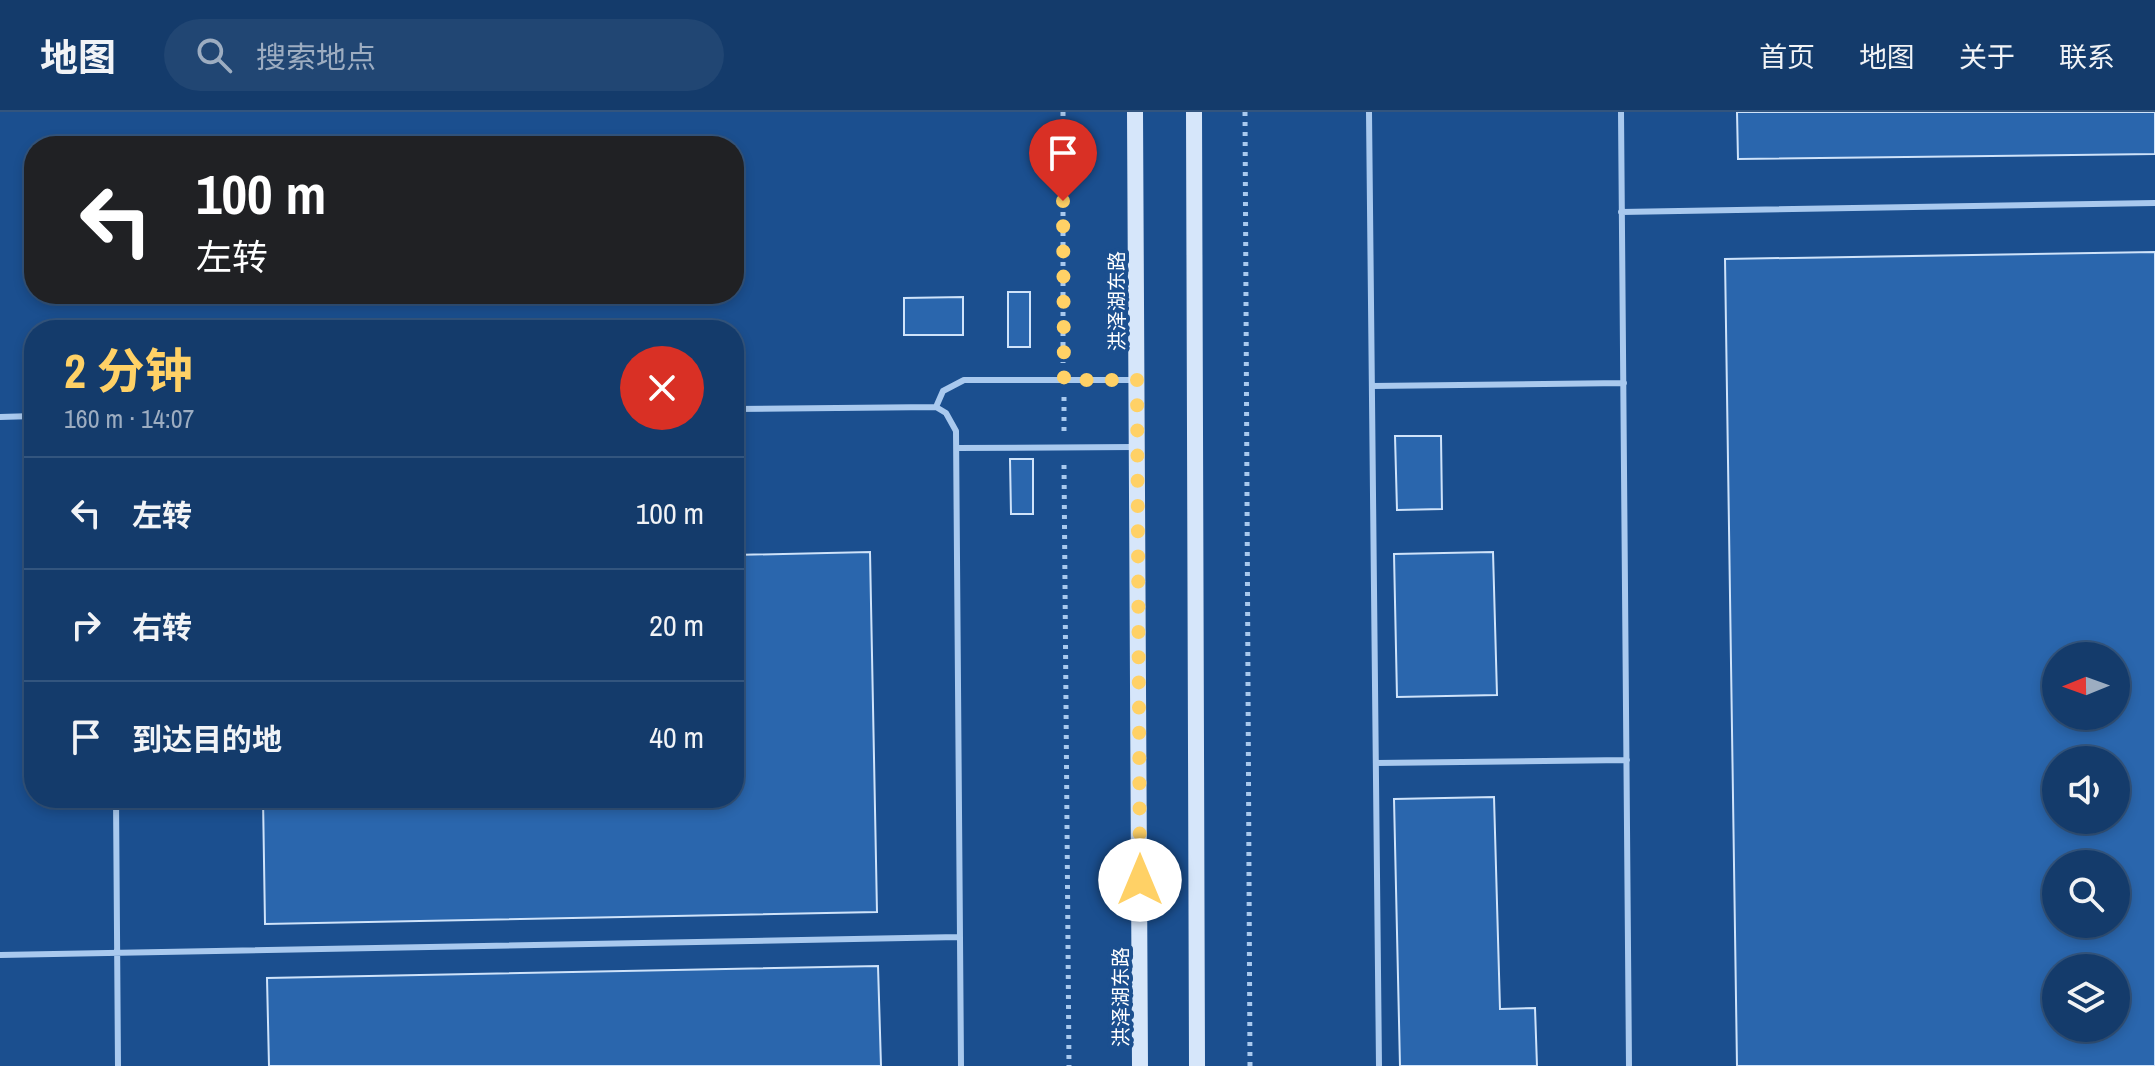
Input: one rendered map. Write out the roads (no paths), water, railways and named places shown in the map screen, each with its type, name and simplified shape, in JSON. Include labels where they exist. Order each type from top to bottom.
[{"type":"street","name":"洪泽湖东路","points":[[1135,112],[1140,1066]]},
{"type":"street","points":[[1194,112],[1197,1066]]},
{"type":"lane","points":[[1369,112],[1379,1066]]},
{"type":"lane","points":[[1621,112],[1629,1066]]},
{"type":"lane","points":[[1621,212],[2155,203]]},
{"type":"lane","points":[[936,407],[943,391],[964,380],[1137,380]]},
{"type":"lane","points":[[1372,386],[1624,383]]},
{"type":"lane","points":[[744,409],[936,407],[952,420],[957,448],[961,1066]]},
{"type":"lane","points":[[0,417],[24,416]]},
{"type":"lane","points":[[957,448],[1137,447]]},
{"type":"lane","points":[[1376,763],[1627,760]]},
{"type":"lane","points":[[116,808],[118,1066]]},
{"type":"lane","points":[[0,955],[959,937]]}]
